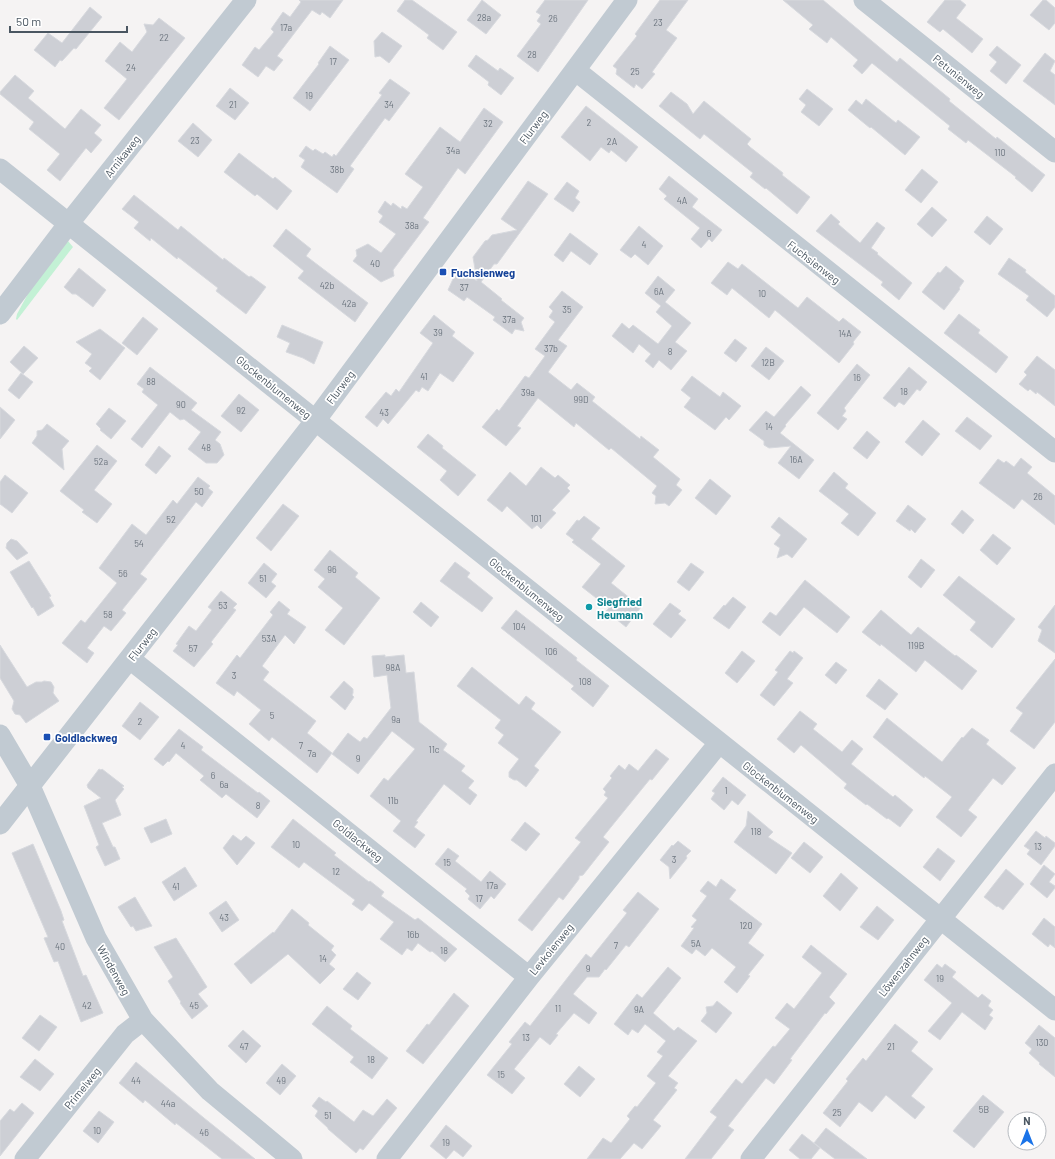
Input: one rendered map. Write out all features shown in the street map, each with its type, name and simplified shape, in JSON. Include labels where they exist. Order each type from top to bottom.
[{"type":"street","name":"Arnikaweg","points":[[0,314],[69,223],[246,0]]},
{"type":"street","name":"Flurweg","points":[[0,824],[316,420],[627,0]]},
{"type":"street","name":"Petunienweg","points":[[864,0],[1055,152]]},
{"type":"street","name":"Fuchsienweg","points":[[575,70],[814,262],[1055,452]]},
{"type":"street","name":"Glockenblumenweg","points":[[0,169],[1055,1010]]},
{"type":"street","name":"Goldlackweg","points":[[130,659],[529,977]]},
{"type":"street","name":"Windenweg","points":[[0,735],[30,786],[96,938],[143,1020],[210,1091],[292,1159]]},
{"type":"street","name":"Levkoienweg","points":[[387,1159],[529,977],[719,743]]},
{"type":"street","name":"Löwenzahnweg","points":[[755,1158],[940,918],[1055,774]]},
{"type":"street","name":"Primelweg","points":[[25,1159],[125,1034],[143,1020]]},
{"type":"green space","points":[[68,241],[73,247],[17,320],[17,314],[36,279]]},
{"type":"building","points":[[299,0],[343,0],[330,18],[322,12],[320,15],[312,10],[277,56],[283,60],[274,71],[266,66],[258,77],[242,65],[255,47],[259,50],[274,32],[271,29],[283,12],[290,17],[301,2]]},
{"type":"building","points":[[405,0],[412,0],[457,32],[443,50],[427,38],[429,35],[397,11]]},
{"type":"building","points":[[482,0],[501,15],[486,34],[467,20]]},
{"type":"building","points":[[545,0],[588,0],[538,72],[517,56],[541,24],[537,21],[541,15],[536,12]]},
{"type":"building","points":[[660,0],[688,0],[666,30],[677,38],[652,72],[655,74],[642,89],[636,84],[634,88],[616,74],[617,69],[613,66],[637,36],[635,34]]},
{"type":"building","points":[[783,0],[823,0],[897,62],[900,58],[950,99],[949,101],[996,139],[997,137],[1045,175],[1032,192],[1015,178],[1016,177],[968,140],[966,143],[948,129],[950,126],[872,63],[862,74],[853,66],[858,60],[831,37],[827,43],[809,29],[813,25]]},
{"type":"building","points":[[945,0],[960,0],[966,5],[956,18],[983,39],[972,53],[943,29],[940,32],[927,22]]},
{"type":"building","points":[[1043,0],[1046,0],[1055,8],[1055,23],[1049,30],[1030,15]]},
{"type":"building","points":[[90,7],[102,17],[76,49],[74,48],[62,61],[60,60],[55,67],[34,50],[48,33],[62,43]]},
{"type":"building","points":[[159,18],[185,38],[119,120],[104,108],[127,79],[105,61],[120,42],[132,52],[147,32],[144,24],[153,25]]},
{"type":"building","points":[[382,32],[402,46],[389,63],[380,56],[375,57],[374,41]]},
{"type":"building","points":[[330,46],[349,60],[310,111],[293,98],[319,64],[318,63]]},
{"type":"building","points":[[997,46],[1021,65],[1006,84],[990,71],[997,62],[989,55]]},
{"type":"building","points":[[1045,53],[1055,61],[1050,71],[1055,75],[1055,105],[1023,81]]},
{"type":"building","points":[[476,55],[498,71],[500,68],[514,78],[501,95],[488,85],[489,82],[468,66]]},
{"type":"building","points":[[15,75],[34,91],[28,98],[65,129],[81,109],[101,125],[94,133],[102,140],[91,153],[86,148],[60,181],[47,170],[60,154],[29,129],[34,122],[0,94],[0,92]]},
{"type":"building","points":[[390,79],[410,93],[389,121],[385,118],[350,166],[354,169],[337,193],[301,167],[305,160],[299,156],[306,146],[313,151],[315,149],[323,154],[325,152],[332,157],[334,154],[336,156],[382,95],[379,93]]},
{"type":"building","points":[[230,88],[249,103],[235,120],[216,106]]},
{"type":"building","points":[[807,89],[833,109],[819,126],[801,112],[806,105],[799,99]]},
{"type":"building","points":[[671,92],[687,104],[693,114],[704,101],[751,139],[747,144],[750,147],[810,197],[797,214],[766,188],[765,189],[750,177],[753,173],[704,134],[700,139],[659,106]]},
{"type":"building","points":[[866,99],[896,123],[898,120],[920,137],[905,155],[848,110],[856,100],[862,105]]},
{"type":"building","points":[[586,106],[638,147],[626,162],[611,150],[609,153],[601,147],[590,161],[561,137]]},
{"type":"building","points":[[484,108],[503,122],[465,174],[458,168],[423,218],[429,222],[393,270],[394,276],[381,282],[353,261],[357,256],[356,250],[368,244],[381,253],[396,234],[379,222],[383,216],[378,212],[385,201],[391,206],[393,203],[401,209],[402,206],[407,209],[423,187],[405,174],[440,127],[460,142]]},
{"type":"building","points":[[193,123],[212,140],[198,157],[178,141]]},
{"type":"building","points":[[239,153],[273,179],[275,177],[292,191],[277,210],[257,194],[255,196],[224,172]]},
{"type":"building","points":[[922,169],[938,182],[921,203],[905,190]]},
{"type":"building","points":[[669,176],[698,199],[692,207],[722,230],[712,242],[709,239],[701,248],[691,239],[700,228],[664,199],[667,196],[659,189]]},
{"type":"building","points":[[528,181],[548,194],[497,264],[494,264],[481,282],[524,318],[521,322],[524,331],[515,329],[512,334],[493,320],[495,317],[467,297],[464,301],[448,290],[453,279],[462,271],[477,281],[473,257],[485,241],[492,235],[517,230],[501,219]]},
{"type":"building","points":[[567,182],[579,191],[575,198],[580,202],[573,212],[554,199]]},
{"type":"building","points":[[134,195],[178,230],[181,226],[223,260],[224,258],[249,277],[251,276],[266,287],[246,314],[216,291],[218,288],[178,257],[177,259],[151,238],[150,241],[134,228],[139,222],[122,209]]},
{"type":"building","points":[[932,207],[947,220],[932,237],[917,224]]},
{"type":"building","points":[[831,214],[840,222],[838,224],[860,243],[877,222],[885,228],[871,248],[912,283],[899,300],[881,285],[883,282],[816,231]]},
{"type":"building","points":[[987,216],[1003,229],[990,245],[974,232]]},
{"type":"building","points":[[639,226],[663,246],[648,265],[635,254],[631,258],[620,250]]},
{"type":"building","points":[[286,229],[311,249],[306,256],[368,303],[355,322],[298,278],[304,271],[273,246]]},
{"type":"building","points":[[570,233],[598,254],[590,265],[571,251],[563,262],[554,255]]},
{"type":"building","points":[[1009,258],[1026,270],[1025,272],[1055,296],[1055,307],[1047,317],[1026,300],[1029,296],[998,274]]},
{"type":"building","points":[[728,262],[738,269],[742,264],[798,308],[807,297],[839,322],[843,318],[861,332],[853,342],[854,344],[839,363],[775,310],[769,318],[732,288],[727,295],[711,283]]},
{"type":"building","points":[[946,266],[964,281],[959,288],[960,289],[944,310],[922,292],[938,272],[940,273]]},
{"type":"building","points":[[79,268],[106,290],[93,307],[76,294],[72,294],[64,287]]},
{"type":"building","points":[[658,276],[675,290],[665,302],[691,323],[675,342],[687,351],[671,370],[659,360],[653,368],[645,361],[651,354],[639,344],[633,353],[612,336],[622,323],[629,329],[633,325],[658,344],[672,326],[656,312],[661,306],[645,293]]},
{"type":"building","points":[[562,291],[583,307],[558,340],[567,346],[548,372],[571,390],[577,383],[595,397],[592,401],[640,439],[641,436],[659,450],[653,457],[680,479],[676,485],[682,490],[669,506],[665,503],[655,504],[656,496],[652,493],[657,486],[611,448],[609,450],[576,423],[574,427],[538,398],[517,426],[521,428],[506,446],[482,427],[497,409],[499,411],[525,376],[529,378],[545,356],[535,349],[555,322],[549,317],[553,311],[549,307]]},
{"type":"building","points":[[959,314],[980,330],[978,333],[1008,357],[996,373],[944,333]]},
{"type":"building","points":[[434,315],[455,332],[452,336],[474,353],[453,382],[440,373],[428,391],[422,387],[419,392],[416,390],[388,424],[383,419],[377,427],[365,417],[386,392],[391,396],[396,389],[399,392],[433,343],[420,333]]},
{"type":"building","points":[[143,317],[158,329],[137,355],[122,343]]},
{"type":"building","points":[[282,325],[323,342],[314,364],[286,352],[290,343],[277,337]]},
{"type":"building","points":[[100,329],[125,348],[100,380],[89,371],[92,368],[85,363],[92,354],[76,342]]},
{"type":"building","points":[[735,339],[747,348],[736,362],[724,353]]},
{"type":"building","points":[[24,346],[38,358],[23,374],[10,362]]},
{"type":"building","points":[[766,347],[784,361],[769,380],[751,366]]},
{"type":"building","points":[[1037,356],[1055,370],[1055,406],[1037,392],[1036,394],[1030,389],[1028,391],[1019,384],[1027,375],[1024,372]]},
{"type":"building","points":[[857,364],[870,375],[844,408],[846,411],[842,416],[847,419],[838,430],[817,413]]},
{"type":"building","points":[[150,367],[197,403],[191,410],[221,432],[215,440],[220,444],[224,455],[217,463],[206,463],[188,449],[201,432],[184,419],[180,420],[170,412],[142,448],[131,439],[158,405],[142,392],[144,389],[137,384]]},
{"type":"building","points":[[909,367],[927,382],[920,391],[917,389],[904,405],[899,402],[895,407],[883,398]]},
{"type":"building","points":[[21,373],[33,382],[19,399],[8,390]]},
{"type":"building","points":[[692,376],[720,397],[723,392],[741,406],[729,420],[726,417],[715,430],[684,407],[691,398],[681,390]]},
{"type":"building","points":[[801,386],[811,395],[780,433],[814,460],[799,479],[778,463],[791,446],[769,448],[764,445],[764,441],[749,430],[766,411],[774,417]]},
{"type":"building","points":[[239,394],[259,410],[241,432],[221,416]]},
{"type":"building","points":[[0,407],[15,420],[0,439]]},
{"type":"building","points":[[109,408],[126,421],[111,439],[100,430],[101,429],[96,424]]},
{"type":"building","points":[[967,417],[992,436],[980,450],[955,431]]},
{"type":"building","points":[[923,420],[940,434],[922,456],[905,442]]},
{"type":"building","points":[[47,424],[69,441],[62,449],[64,470],[32,443],[37,436],[37,431],[42,430]]},
{"type":"building","points":[[867,431],[880,442],[867,459],[853,448]]},
{"type":"building","points":[[428,434],[443,446],[442,448],[476,475],[458,496],[440,480],[447,471],[417,447]]},
{"type":"building","points":[[97,445],[117,461],[94,490],[112,504],[97,523],[82,512],[84,510],[60,491]]},
{"type":"building","points":[[159,446],[171,456],[156,474],[145,465]]},
{"type":"building","points":[[1021,458],[1032,467],[1027,473],[1055,496],[1055,525],[1022,499],[1014,509],[979,483],[998,459],[1004,463],[1006,461],[1014,467]]},
{"type":"building","points":[[541,467],[555,478],[558,475],[570,485],[567,488],[570,491],[552,510],[556,513],[541,529],[537,525],[532,529],[507,506],[502,512],[487,500],[510,472],[526,486]]},
{"type":"building","points":[[834,472],[848,484],[845,488],[876,513],[858,536],[841,523],[849,514],[819,491]]},
{"type":"building","points":[[5,475],[28,493],[12,513],[0,504],[0,482]]},
{"type":"building","points":[[198,477],[210,486],[208,488],[213,492],[202,507],[196,502],[140,574],[147,579],[122,610],[126,613],[111,631],[104,626],[87,648],[94,653],[87,663],[62,643],[81,620],[85,623],[117,583],[99,568],[132,524],[146,535],[173,500],[177,504]]},
{"type":"building","points":[[710,479],[731,496],[716,515],[695,498]]},
{"type":"building","points":[[283,504],[299,516],[271,551],[256,538]]},
{"type":"building","points":[[908,505],[926,519],[915,533],[911,529],[910,531],[896,521]]},
{"type":"building","points":[[962,510],[974,520],[963,534],[951,524]]},
{"type":"building","points":[[584,516],[600,528],[591,539],[625,566],[611,583],[641,607],[626,627],[606,611],[609,608],[582,587],[601,564],[572,542],[574,540],[566,534],[577,520],[579,521]]},
{"type":"building","points":[[779,517],[807,539],[792,558],[787,554],[777,558],[780,548],[774,544],[781,535],[771,527]]},
{"type":"building","points":[[993,534],[1011,548],[997,565],[980,550]]},
{"type":"building","points":[[11,539],[17,541],[28,553],[17,560],[6,548],[7,543]]},
{"type":"building","points":[[330,550],[358,573],[355,577],[380,598],[344,645],[325,630],[343,608],[318,587],[325,579],[314,570]]},
{"type":"building","points":[[921,559],[935,570],[921,588],[908,577]]},
{"type":"building","points":[[29,561],[51,596],[49,597],[54,606],[38,616],[10,572]]},
{"type":"building","points":[[455,562],[470,573],[467,577],[493,598],[482,612],[440,581]]},
{"type":"building","points":[[264,563],[277,574],[271,582],[276,586],[266,598],[248,583]]},
{"type":"building","points":[[691,563],[704,572],[689,591],[677,582]]},
{"type":"building","points":[[959,576],[1015,619],[992,648],[970,630],[976,622],[943,595]]},
{"type":"building","points":[[805,580],[850,617],[837,633],[804,607],[780,636],[762,622],[770,612],[776,616]]},
{"type":"building","points":[[221,591],[237,604],[233,608],[236,610],[211,642],[213,644],[194,667],[173,651],[178,645],[176,644],[189,626],[196,631],[212,610],[208,607]]},
{"type":"building","points":[[733,597],[746,607],[729,629],[713,618]]},
{"type":"building","points":[[279,601],[290,610],[287,614],[306,627],[294,644],[285,635],[262,666],[269,672],[263,680],[316,721],[307,733],[332,753],[317,773],[272,737],[269,741],[249,724],[261,710],[237,691],[234,696],[216,683],[237,655],[240,658],[273,615],[270,612]]},
{"type":"building","points":[[421,602],[439,617],[431,627],[413,612]]},
{"type":"building","points":[[670,603],[681,611],[678,614],[686,620],[671,638],[653,624]]},
{"type":"building","points":[[1055,605],[1055,653],[1038,641],[1042,630],[1038,627]]},
{"type":"building","points":[[516,610],[577,658],[576,660],[609,686],[593,707],[571,689],[574,686],[501,628]]},
{"type":"building","points":[[881,610],[911,635],[918,627],[977,671],[962,690],[925,660],[916,672],[881,644],[880,646],[862,632]]},
{"type":"building","points":[[0,645],[27,687],[36,682],[51,682],[54,687],[53,693],[59,701],[26,723],[20,715],[15,714],[12,709],[14,701],[0,678]]},
{"type":"building","points":[[742,651],[755,661],[737,683],[725,673]]},
{"type":"building","points":[[790,651],[793,653],[794,651],[803,658],[787,679],[793,683],[774,706],[760,695],[778,672],[775,670]]},
{"type":"building","points":[[385,655],[385,657],[404,655],[406,673],[414,672],[419,722],[447,744],[443,750],[465,766],[461,771],[474,781],[468,788],[477,795],[470,805],[444,784],[416,821],[418,822],[414,827],[425,835],[415,848],[393,831],[401,821],[370,796],[384,778],[388,781],[415,749],[392,731],[358,774],[332,754],[348,733],[360,742],[364,737],[367,739],[391,708],[387,675],[374,677],[372,656]]},
{"type":"building","points":[[1055,659],[1055,722],[1034,749],[1010,731],[1023,713],[1016,708]]},
{"type":"building","points":[[836,662],[847,670],[836,684],[825,675]]},
{"type":"building","points":[[472,667],[519,705],[526,696],[535,703],[531,709],[561,732],[534,766],[539,770],[526,787],[517,780],[509,777],[509,772],[519,759],[498,743],[504,735],[495,728],[501,720],[457,686]]},
{"type":"building","points":[[879,679],[898,694],[885,710],[866,696]]},
{"type":"building","points":[[344,681],[353,689],[352,695],[354,697],[345,710],[330,697]]},
{"type":"building","points":[[140,702],[159,717],[140,740],[122,726]]},
{"type":"building","points":[[800,711],[817,724],[813,729],[842,752],[852,740],[863,749],[851,764],[893,797],[895,795],[913,810],[900,827],[867,804],[866,805],[844,788],[847,784],[801,745],[794,753],[777,739]]},
{"type":"building","points":[[887,718],[942,762],[962,737],[963,738],[972,728],[989,740],[986,744],[1016,768],[1002,785],[993,778],[968,810],[977,817],[961,837],[936,817],[952,797],[925,776],[924,778],[873,737]]},
{"type":"building","points":[[179,729],[203,747],[201,750],[270,801],[257,818],[226,794],[222,798],[200,780],[204,776],[176,753],[169,762],[168,761],[163,766],[154,759]]},
{"type":"building","points":[[656,749],[669,759],[652,780],[650,779],[603,837],[609,842],[583,875],[579,876],[579,879],[563,900],[559,897],[532,931],[518,920],[581,842],[575,838],[608,798],[604,795],[606,792],[603,789],[612,778],[610,776],[619,765],[625,770],[629,764],[638,771]]},
{"type":"building","points":[[99,769],[102,769],[124,786],[122,787],[124,789],[115,800],[121,815],[102,823],[120,859],[105,866],[96,847],[99,845],[84,806],[101,798],[88,788],[87,785]]},
{"type":"building","points":[[723,777],[746,795],[738,805],[732,800],[724,810],[711,799],[715,793],[712,791]]},
{"type":"building","points":[[748,811],[773,832],[768,837],[792,853],[776,874],[734,842],[746,826]]},
{"type":"building","points":[[166,819],[172,834],[151,843],[144,828]]},
{"type":"building","points":[[293,819],[336,853],[334,855],[384,892],[381,896],[415,920],[418,918],[457,949],[445,962],[432,951],[430,952],[418,943],[412,951],[407,948],[402,955],[380,939],[394,922],[369,903],[362,911],[352,904],[355,900],[304,862],[299,868],[271,847]]},
{"type":"building","points":[[525,822],[540,834],[526,851],[511,840]]},
{"type":"building","points":[[1036,831],[1055,843],[1055,846],[1041,865],[1027,854],[1030,850],[1024,846]]},
{"type":"building","points":[[233,835],[241,841],[246,836],[255,843],[237,865],[223,848]]},
{"type":"building","points":[[678,841],[691,851],[670,879],[669,867],[660,860],[672,845],[673,846]]},
{"type":"building","points":[[804,842],[823,857],[810,873],[791,858]]},
{"type":"building","points":[[33,844],[61,911],[64,920],[62,921],[83,976],[86,975],[103,1013],[81,1022],[58,961],[54,962],[44,938],[48,937],[12,853]]},
{"type":"building","points":[[448,848],[459,856],[455,861],[481,882],[490,871],[506,884],[494,899],[491,896],[480,909],[468,899],[470,896],[465,891],[467,889],[435,864]]},
{"type":"building","points":[[938,848],[955,861],[940,881],[923,867]]},
{"type":"building","points":[[1044,865],[1055,874],[1049,882],[1055,886],[1055,888],[1047,898],[1030,884]]},
{"type":"building","points":[[185,867],[197,886],[174,901],[162,882]]},
{"type":"building","points":[[1006,869],[1024,884],[1003,910],[984,897]]},
{"type":"building","points":[[841,873],[858,888],[840,911],[823,896]]},
{"type":"building","points":[[721,879],[736,890],[729,899],[762,924],[748,943],[764,955],[748,975],[750,976],[737,993],[724,982],[736,967],[712,948],[705,956],[696,949],[692,954],[681,946],[694,928],[691,927],[697,920],[692,916],[707,896],[700,891],[708,881],[716,887]]},
{"type":"building","points":[[638,892],[659,909],[629,947],[626,945],[599,977],[587,977],[573,994],[597,1013],[589,1024],[574,1013],[556,1034],[558,1035],[550,1045],[540,1037],[514,1069],[525,1078],[512,1094],[487,1075],[512,1044],[509,1042],[525,1022],[530,1026],[586,954],[591,958],[627,913],[623,910]]},
{"type":"building","points":[[135,897],[152,926],[136,931],[133,926],[131,927],[118,907]]},
{"type":"building","points":[[226,901],[239,920],[222,932],[209,913]]},
{"type":"building","points":[[877,906],[894,920],[878,940],[860,927]]},
{"type":"building","points":[[292,909],[309,923],[308,925],[334,946],[331,950],[336,955],[329,964],[335,969],[320,984],[288,954],[251,984],[234,964],[273,932],[274,933]]},
{"type":"building","points":[[1044,918],[1055,927],[1055,948],[1050,944],[1048,947],[1032,934]]},
{"type":"building","points":[[176,938],[207,987],[198,994],[208,1006],[192,1019],[180,1003],[181,1002],[168,981],[173,977],[154,947]]},
{"type":"building","points":[[811,945],[847,974],[829,997],[835,1003],[826,1014],[825,1013],[790,1059],[792,1060],[774,1084],[766,1078],[728,1126],[734,1130],[711,1159],[685,1159],[717,1117],[710,1112],[736,1079],[742,1084],[773,1046],[775,1047],[790,1029],[775,1018],[787,1003],[794,1009],[822,973],[802,957]]},
{"type":"building","points":[[937,964],[942,968],[945,964],[956,972],[952,977],[978,998],[982,994],[991,1001],[988,1006],[993,1010],[989,1015],[993,1018],[985,1030],[962,1012],[940,1040],[928,1031],[952,1003],[924,980]]},
{"type":"building","points":[[668,967],[681,978],[653,1013],[674,1031],[678,1027],[697,1041],[668,1076],[678,1083],[674,1088],[677,1090],[653,1120],[661,1126],[642,1149],[634,1143],[620,1159],[587,1159],[603,1138],[611,1143],[630,1119],[627,1116],[635,1106],[637,1107],[656,1083],[647,1076],[663,1056],[657,1052],[666,1041],[645,1024],[638,1033],[632,1029],[628,1035],[614,1024],[637,994],[642,998]]},
{"type":"building","points":[[357,972],[371,983],[358,1000],[343,989]]},
{"type":"building","points":[[454,993],[469,1006],[423,1064],[406,1051]]},
{"type":"building","points":[[717,1001],[732,1013],[716,1033],[701,1021],[707,1013],[706,1007],[713,1006]]},
{"type":"building","points":[[327,1006],[352,1026],[350,1029],[388,1058],[372,1079],[350,1062],[354,1057],[312,1024]]},
{"type":"building","points":[[40,1015],[57,1027],[39,1051],[22,1038]]},
{"type":"building","points":[[895,1024],[918,1042],[911,1051],[933,1069],[911,1096],[925,1107],[915,1119],[886,1095],[872,1112],[859,1102],[840,1127],[823,1113],[848,1081],[846,1079],[863,1058],[866,1061]]},
{"type":"building","points":[[1039,1025],[1055,1038],[1055,1077],[1039,1064],[1040,1063],[1029,1053],[1032,1049],[1025,1043]]},
{"type":"building","points":[[243,1030],[261,1046],[246,1063],[228,1046]]},
{"type":"building","points":[[35,1059],[54,1074],[40,1091],[20,1077]]},
{"type":"building","points":[[136,1062],[255,1159],[222,1159],[176,1123],[175,1125],[145,1100],[143,1103],[119,1083]]},
{"type":"building","points":[[282,1064],[296,1076],[280,1095],[266,1083]]},
{"type":"building","points":[[579,1066],[595,1079],[580,1097],[564,1084]]},
{"type":"building","points":[[983,1095],[1004,1112],[974,1148],[953,1131]]},
{"type":"building","points":[[319,1097],[326,1102],[327,1101],[354,1122],[363,1110],[373,1116],[387,1099],[397,1108],[363,1150],[360,1148],[356,1153],[315,1116],[318,1111],[312,1106]]},
{"type":"building","points":[[22,1103],[34,1113],[0,1156],[0,1121],[10,1109],[14,1112]]},
{"type":"building","points":[[99,1111],[114,1122],[98,1143],[83,1131]]},
{"type":"building","points":[[446,1125],[472,1146],[463,1157],[454,1150],[446,1159],[430,1146]]},
{"type":"building","points":[[826,1128],[867,1159],[835,1159],[814,1143]]},
{"type":"building","points":[[802,1134],[820,1148],[811,1159],[800,1159],[789,1150]]},
{"type":"place","name":"Fuchsienweg","points":[[443,272]]},
{"type":"place","name":"Siegfried Heumann","points":[[589,607]]},
{"type":"place","name":"Goldlackweg","points":[[47,737]]}]
